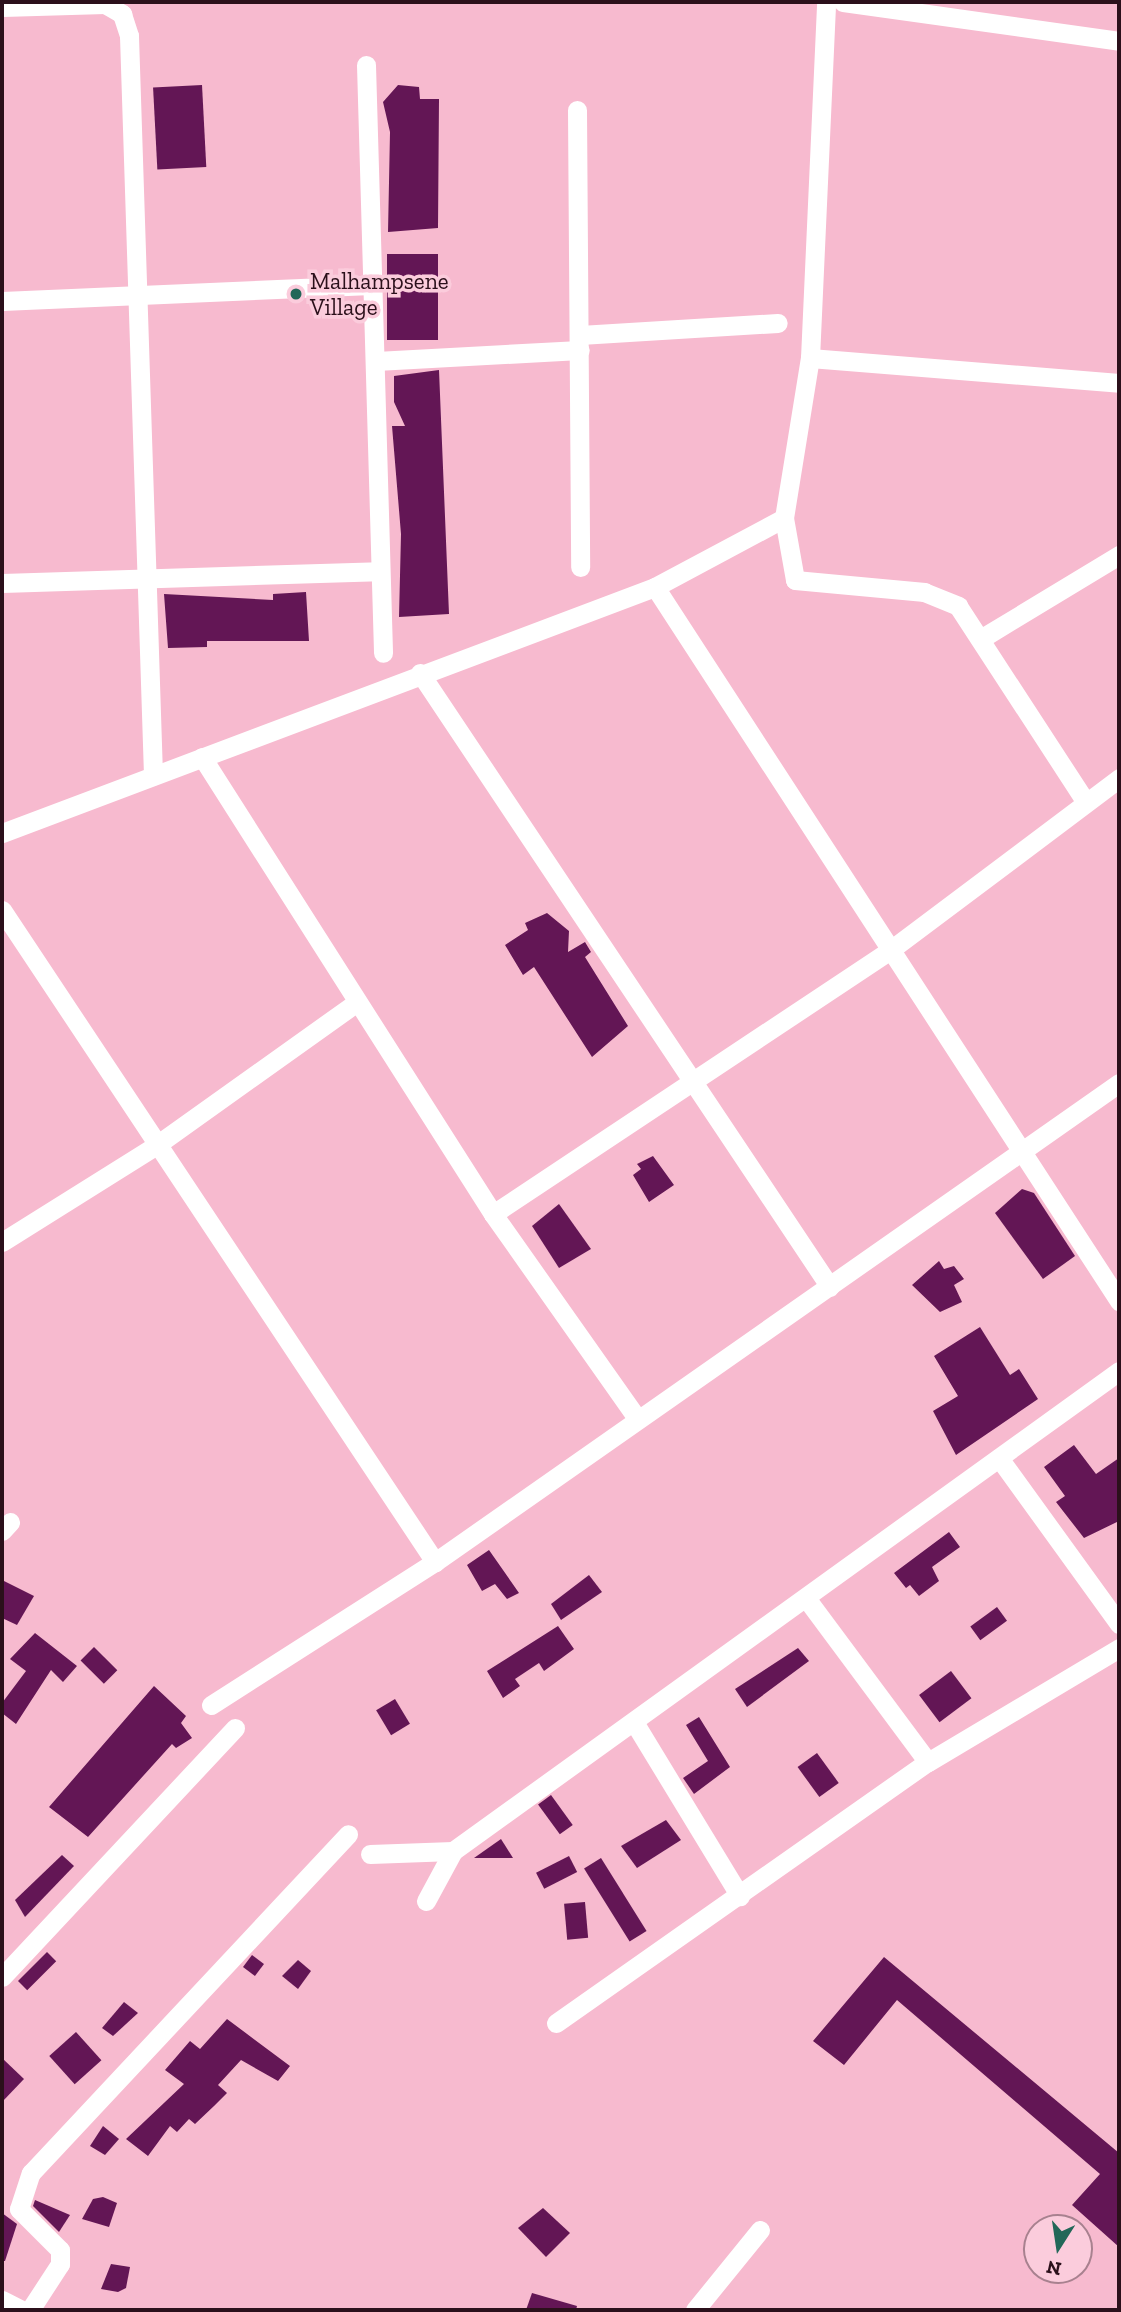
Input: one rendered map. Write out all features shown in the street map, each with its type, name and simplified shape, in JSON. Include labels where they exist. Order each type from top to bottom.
[{"type":"street","points":[[826,2],[810,358],[783,518],[795,580],[945,596],[982,638],[1084,801]]},
{"type":"street","points":[[843,2],[1119,41]]},
{"type":"street","points":[[2,7],[106,4],[122,14],[129,36],[153,776]]},
{"type":"street","points":[[366,65],[371,285],[376,361],[378,571],[383,653]]},
{"type":"street","points":[[577,110],[580,567]]},
{"type":"street","points":[[2,301],[371,285]]},
{"type":"street","points":[[376,361],[778,323]]},
{"type":"street","points":[[810,358],[1119,383]]},
{"type":"street","points":[[2,833],[655,587],[783,518]]},
{"type":"street","points":[[982,638],[1119,555]]},
{"type":"street","points":[[2,583],[378,571]]},
{"type":"street","points":[[655,587],[889,951],[1023,1151],[1119,1301]]},
{"type":"street","points":[[421,673],[830,1287]]},
{"type":"street","points":[[202,757],[356,1003],[493,1214],[636,1417]]},
{"type":"street","points":[[493,1214],[889,951],[1084,801],[1119,778]]},
{"type":"street","points":[[2,910],[435,1562]]},
{"type":"street","points":[[2,1242],[158,1144],[356,1003]]},
{"type":"street","points":[[211,1705],[435,1562],[636,1417],[830,1287],[1119,1083]]},
{"type":"street","points":[[426,1901],[453,1851],[1119,1371]]},
{"type":"street","points":[[999,1458],[1119,1623]]},
{"type":"street","points":[[806,1598],[928,1762]]},
{"type":"street","points":[[556,2024],[928,1762],[1119,1648]]},
{"type":"street","points":[[634,1722],[740,1896]]},
{"type":"street","points":[[2,1978],[235,1728]]},
{"type":"street","points":[[30,2310],[60,2264],[60,2250],[19,2209],[31,2173],[348,1834]]},
{"type":"street","points":[[370,1854],[453,1851]]},
{"type":"street","points":[[695,2310],[760,2230]]},
{"type":"street","points":[[2,2300],[23,2310]]},
{"type":"building","points":[[202,85],[206,167],[157,169],[153,88]]},
{"type":"building","points":[[398,85],[419,87],[420,99],[439,99],[438,228],[388,232],[390,132],[383,102]]},
{"type":"building","points":[[387,254],[438,254],[438,340],[387,340]]},
{"type":"building","points":[[439,370],[449,614],[399,617],[401,534],[392,426],[405,426],[394,402],[394,376]]},
{"type":"building","points":[[306,592],[309,641],[207,641],[207,647],[168,648],[164,594],[273,600],[273,594]]},
{"type":"building","points":[[547,913],[569,931],[568,952],[585,942],[591,952],[585,957],[628,1026],[592,1057],[534,967],[523,975],[505,945],[528,930],[525,923]]},
{"type":"building","points":[[653,1156],[674,1185],[649,1202],[633,1175],[641,1169],[637,1164]]},
{"type":"building","points":[[1022,1189],[1034,1193],[1075,1256],[1043,1279],[995,1213]]},
{"type":"building","points":[[559,1204],[591,1249],[559,1268],[532,1226]]},
{"type":"building","points":[[939,1261],[944,1269],[954,1266],[964,1279],[954,1285],[962,1302],[940,1312],[912,1285]]},
{"type":"building","points":[[980,1327],[1010,1375],[1019,1369],[1038,1399],[956,1455],[933,1411],[958,1396],[934,1356]]},
{"type":"building","points":[[1074,1445],[1096,1474],[1119,1458],[1119,1521],[1084,1538],[1056,1502],[1065,1496],[1044,1467]]},
{"type":"building","points":[[949,1532],[960,1547],[932,1567],[939,1581],[919,1596],[910,1585],[906,1588],[894,1573]]},
{"type":"building","points":[[489,1550],[519,1593],[507,1599],[495,1584],[482,1591],[467,1565]]},
{"type":"building","points":[[589,1575],[602,1592],[561,1620],[551,1604]]},
{"type":"building","points":[[2,1580],[34,1596],[17,1625],[2,1618]]},
{"type":"building","points":[[997,1607],[1007,1621],[980,1640],[970,1626]]},
{"type":"building","points":[[558,1626],[574,1649],[544,1671],[539,1663],[515,1679],[520,1686],[503,1698],[487,1671]]},
{"type":"building","points":[[35,1633],[77,1666],[63,1682],[51,1670],[16,1724],[2,1713],[2,1703],[26,1671],[10,1659]]},
{"type":"building","points":[[94,1647],[117,1670],[104,1684],[81,1660]]},
{"type":"building","points":[[798,1648],[809,1661],[747,1707],[735,1689]]},
{"type":"building","points":[[951,1671],[971,1698],[940,1722],[919,1695]]},
{"type":"building","points":[[154,1686],[186,1716],[181,1723],[192,1738],[176,1748],[172,1744],[88,1837],[49,1807]]},
{"type":"building","points":[[395,1699],[410,1724],[391,1735],[376,1710]]},
{"type":"building","points":[[699,1717],[730,1767],[694,1794],[683,1778],[708,1761],[686,1725]]},
{"type":"building","points":[[817,1753],[839,1783],[819,1797],[798,1767]]},
{"type":"building","points":[[551,1795],[573,1825],[560,1834],[538,1804]]},
{"type":"building","points":[[666,1820],[681,1840],[637,1868],[621,1846]]},
{"type":"building","points":[[501,1839],[513,1858],[474,1858]]},
{"type":"building","points":[[62,1855],[74,1866],[25,1917],[15,1900]]},
{"type":"building","points":[[569,1856],[577,1872],[544,1889],[536,1873]]},
{"type":"building","points":[[601,1858],[647,1931],[630,1942],[584,1869]]},
{"type":"building","points":[[585,1902],[588,1938],[567,1940],[564,1904]]},
{"type":"building","points":[[47,1952],[56,1961],[27,1990],[18,1981]]},
{"type":"building","points":[[252,1955],[264,1964],[255,1976],[243,1967]]},
{"type":"building","points":[[884,1957],[1119,2153],[1119,2247],[1093,2224],[1093,2214],[1082,2214],[1072,2205],[1100,2174],[897,2000],[844,2065],[813,2041]]},
{"type":"building","points":[[298,1960],[311,1971],[298,1989],[282,1976]]},
{"type":"building","points":[[124,2002],[138,2013],[113,2036],[102,2028]]},
{"type":"building","points":[[227,2019],[290,2066],[278,2081],[241,2060],[218,2085],[227,2093],[195,2124],[189,2119],[177,2132],[170,2126],[148,2156],[126,2139],[184,2084],[165,2070],[190,2041],[200,2049]]},
{"type":"building","points":[[76,2032],[101,2060],[75,2084],[49,2056]]},
{"type":"building","points":[[2,2058],[24,2079],[2,2102]]},
{"type":"building","points":[[103,2126],[119,2139],[105,2155],[90,2146]]},
{"type":"building","points":[[103,2197],[117,2203],[109,2227],[82,2219],[93,2199]]},
{"type":"building","points":[[35,2200],[70,2215],[59,2232],[33,2206]]},
{"type":"building","points":[[543,2208],[570,2233],[546,2257],[518,2228]]},
{"type":"building","points":[[2,2213],[17,2224],[5,2261],[2,2261]]},
{"type":"building","points":[[111,2264],[130,2267],[126,2288],[118,2292],[101,2289]]},
{"type":"building","points":[[532,2293],[577,2306],[576,2310],[526,2310]]},
{"type":"place","name":"Malhampsene Village","points":[[296,294]]}]
